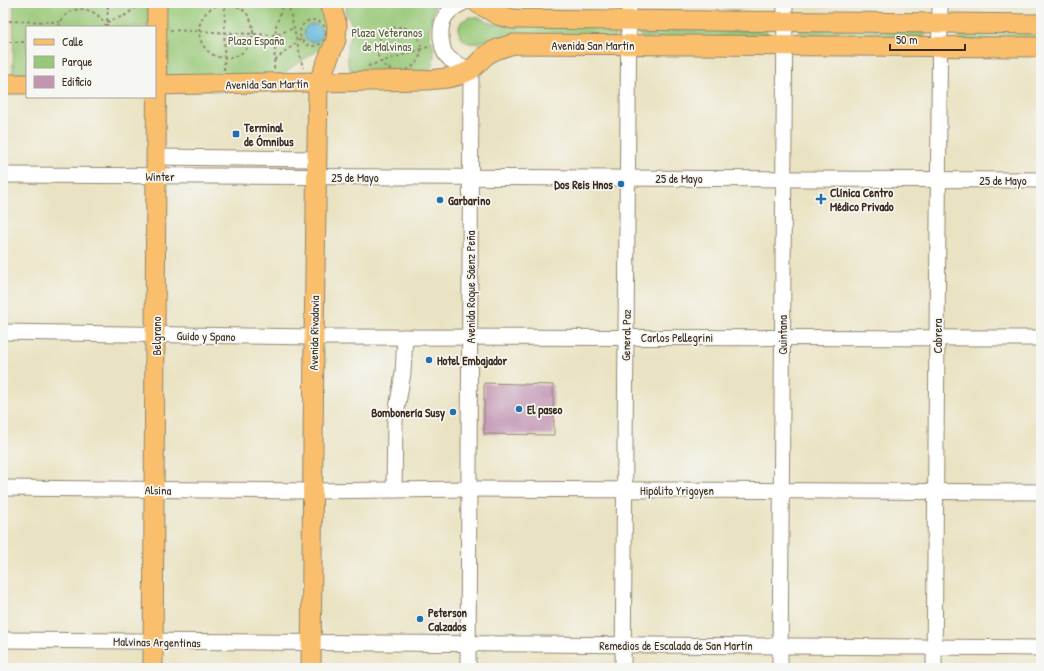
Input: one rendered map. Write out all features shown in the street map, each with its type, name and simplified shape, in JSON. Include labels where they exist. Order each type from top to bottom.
[{"type":"main road","name":"Belgrano","points":[[153,668],[157,3]]},
{"type":"main road","name":"Avenida Rivadavia","points":[[311,668],[317,168],[312,83],[336,40],[337,25],[332,9],[328,3]]},
{"type":"main road","name":"Avenida San Martín","points":[[478,3],[498,15],[513,19],[629,12],[784,22],[1041,24]]},
{"type":"main road","name":"Avenida San Martín","points":[[156,85],[427,80],[462,74],[471,70],[497,48],[514,44],[1041,47]]},
{"type":"main road","points":[[3,84],[26,84]]},
{"type":"street","points":[[463,3],[454,7],[445,16],[441,28],[442,42],[446,55],[455,63],[471,70]]},
{"type":"street","name":"Quintana","points":[[780,668],[785,3]]},
{"type":"street","name":"Cabrera","points":[[934,668],[940,3]]},
{"type":"street","name":"General Paz","points":[[623,668],[629,12]]},
{"type":"street","name":"Avenida Roque Sáenz Peña","points":[[468,668],[471,70]]},
{"type":"street","name":"Winter","points":[[3,175],[157,167],[317,168]]},
{"type":"street","name":"25 de Mayo","points":[[317,168],[470,177],[1041,180]]},
{"type":"street","name":"Guido y Spano","points":[[3,332],[314,338]]},
{"type":"street","points":[[394,490],[395,421],[403,373],[406,337]]},
{"type":"street","name":"Carlos Pellegrini","points":[[314,338],[1041,338]]},
{"type":"street","name":"Alsina","points":[[3,488],[313,491]]},
{"type":"street","name":"Hipólito Yrigoyen","points":[[313,491],[468,489],[1041,492]]},
{"type":"street","name":"Malvinas Argentinas","points":[[3,640],[311,643]]},
{"type":"street","name":"Remedios de Escalada de San Martín","points":[[311,643],[1041,648]]},
{"type":"path","points":[[82,3],[82,9]]},
{"type":"path","points":[[106,26],[108,3]]},
{"type":"path","points":[[107,22],[126,15],[141,3]]},
{"type":"path","points":[[274,84],[276,26],[282,8],[282,3]]},
{"type":"path","points":[[224,84],[225,4]]},
{"type":"path","points":[[225,4],[238,8],[245,13],[250,20],[253,29],[248,46],[242,53],[234,57],[224,58],[215,56],[208,51],[202,44],[200,32],[202,20],[207,12],[214,7],[225,4]]},
{"type":"path","points":[[289,4],[297,42],[312,83]]},
{"type":"path","points":[[59,26],[64,17],[71,12],[82,9],[93,11],[99,15],[105,26]]},
{"type":"path","points":[[316,20],[326,29],[325,38],[320,45],[311,46],[303,42],[301,39],[301,27],[308,21],[316,20]]},
{"type":"path","points":[[3,21],[61,22]]},
{"type":"path","points":[[157,30],[276,36],[294,28]]},
{"type":"path","points":[[392,28],[406,28],[418,37],[421,49],[419,59],[414,65],[401,71],[388,68],[382,62],[379,57],[378,43],[386,32],[392,28]]},
{"type":"path","points":[[275,60],[301,39]]},
{"type":"path","points":[[3,42],[26,42]]},
{"type":"path","points":[[368,66],[442,42]]},
{"type":"green space","points":[[14,3],[149,3],[149,26],[26,26],[26,75],[13,75]]},
{"type":"green space","name":"Plaza España","points":[[165,3],[316,3],[328,24],[328,39],[320,49],[289,69],[278,79],[165,75]]},
{"type":"green space","name":"Plaza Veteranos de Malvinas","points":[[347,3],[435,3],[429,33],[434,54],[433,64],[430,70],[421,73],[357,75],[351,71],[348,65],[347,46],[350,39],[352,24],[347,16]]},
{"type":"green space","points":[[470,17],[480,18],[493,24],[608,26],[613,27],[616,33],[614,38],[607,40],[492,38],[479,43],[470,43],[462,39],[459,33],[459,27],[464,20]]},
{"type":"green space","points":[[1041,27],[1041,41],[961,40],[957,37],[956,32]]},
{"type":"green space","points":[[801,28],[925,31],[925,35],[924,40],[801,37]]},
{"type":"green space","points":[[642,29],[767,31],[768,35],[766,39],[642,38],[640,34]]},
{"type":"water","points":[[313,24],[319,27],[322,33],[319,39],[313,42],[307,39],[304,33],[307,27]]},
{"type":"building","name":"El paseo","points":[[484,383],[553,385],[554,435],[484,434]]},
{"type":"place","name":"Terminal de Ómnibus","points":[[236,134]]},
{"type":"place","name":"Dos Reis Hnos","points":[[621,184]]},
{"type":"place","name":"Clínica Centro Médico Privado","points":[[821,199]]},
{"type":"place","name":"Garbarino","points":[[440,200]]},
{"type":"place","name":"Hotel Embajador","points":[[429,360]]},
{"type":"place","name":"El paseo","points":[[519,409]]},
{"type":"place","name":"Bombonería Susy","points":[[453,412]]},
{"type":"place","name":"Peterson Calzados","points":[[420,619]]}]
